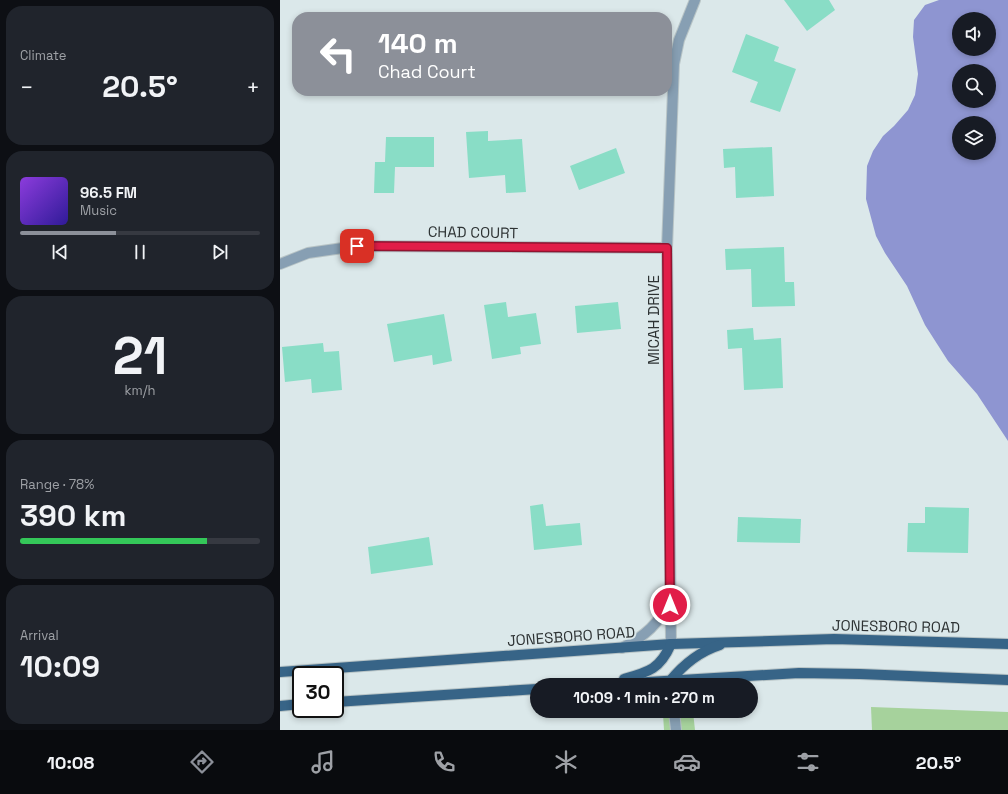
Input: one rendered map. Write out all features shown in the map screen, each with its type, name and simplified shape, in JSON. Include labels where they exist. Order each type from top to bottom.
[{"type":"main road","name":"JONESBORO ROAD","points":[[280,672],[670,644],[834,639],[1008,644]]},
{"type":"main road","points":[[674,678],[682,668],[701,654],[715,647],[732,642]]},
{"type":"main road","points":[[628,678],[645,673],[665,658],[670,644]]},
{"type":"main road","points":[[716,678],[799,673],[1008,680]]},
{"type":"main road","points":[[344,701],[530,689]]},
{"type":"main road","points":[[280,706],[292,705]]},
{"type":"street","name":"MICAH DRIVE","points":[[670,644],[667,248],[674,64],[679,40],[695,0]]},
{"type":"street","name":"CHAD COURT","points":[[280,264],[308,253],[357,246],[667,248]]},
{"type":"street","points":[[622,648],[648,633],[663,612],[670,592]]},
{"type":"green space","points":[[871,707],[1008,712],[1008,730],[872,730]]},
{"type":"green space","points":[[663,718],[694,718],[695,730],[664,730]]},
{"type":"water","points":[[939,0],[1008,0],[1008,441],[977,394],[948,361],[925,325],[907,286],[885,253],[876,236],[866,199],[867,166],[873,151],[883,136],[908,110],[915,95],[918,74],[913,37],[914,20],[925,5]]},
{"type":"building","points":[[784,0],[829,0],[835,10],[807,31]]},
{"type":"building","points":[[746,34],[779,47],[774,61],[796,69],[780,112],[750,102],[758,82],[732,72]]},
{"type":"building","points":[[488,131],[488,141],[522,139],[526,192],[506,193],[505,175],[469,178],[466,132]]},
{"type":"building","points":[[386,137],[434,137],[434,167],[395,167],[394,193],[374,193],[375,162],[385,162]]},
{"type":"building","points":[[772,147],[774,196],[736,198],[735,167],[724,168],[723,149]]},
{"type":"building","points":[[616,148],[625,173],[579,190],[570,166]]},
{"type":"building","points":[[784,247],[785,282],[794,282],[795,306],[752,307],[751,269],[726,270],[725,249]]},
{"type":"building","points":[[506,302],[508,317],[536,313],[541,344],[520,347],[521,354],[492,359],[484,305]]},
{"type":"building","points":[[618,302],[621,329],[577,333],[575,306]]},
{"type":"building","points":[[444,314],[452,361],[433,365],[432,355],[394,362],[387,324]]},
{"type":"building","points":[[753,328],[754,340],[781,338],[783,388],[744,390],[742,348],[728,349],[727,330]]},
{"type":"building","points":[[323,343],[324,352],[339,351],[342,390],[312,393],[311,379],[285,382],[282,347]]},
{"type":"building","points":[[543,504],[546,526],[580,523],[582,545],[534,550],[530,506]]},
{"type":"building","points":[[925,507],[969,508],[968,553],[907,552],[908,523],[925,523]]},
{"type":"building","points":[[738,517],[801,519],[800,543],[737,542]]},
{"type":"building","points":[[429,537],[433,565],[371,574],[368,547]]},
{"type":"route","points":[[357,246],[667,248],[670,605]]}]
